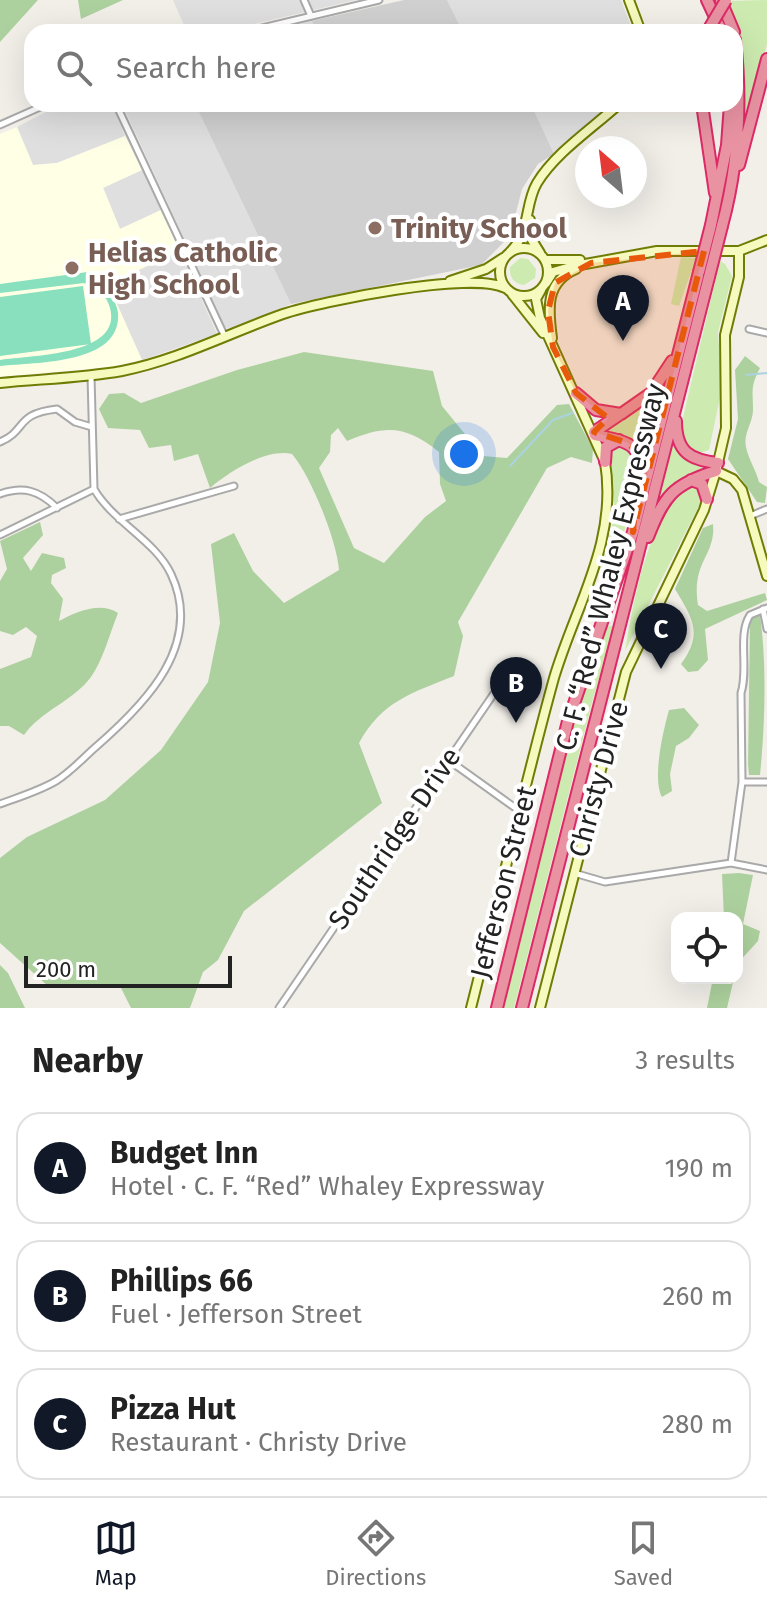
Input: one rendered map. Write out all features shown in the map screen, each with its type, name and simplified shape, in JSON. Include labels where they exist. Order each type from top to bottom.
[{"type":"highway","points":[[707,0],[718,24]]},
{"type":"highway","points":[[711,24],[723,0]]},
{"type":"highway","points":[[723,0],[731,24]]},
{"type":"highway","points":[[734,182],[767,59]]},
{"type":"highway","points":[[703,112],[717,207]]},
{"type":"highway","name":"C. F. “Red” Whaley Expressway","points":[[717,226],[729,112]]},
{"type":"highway","name":"C. F. “Red” Whaley Expressway","points":[[522,1008],[676,405],[704,274],[717,226],[734,182],[737,112]]},
{"type":"highway","name":"C. F. “Red” Whaley Expressway","points":[[497,1008],[568,721],[633,532],[684,333],[704,274]]},
{"type":"highway","points":[[595,433],[638,405],[658,387],[684,333]]},
{"type":"highway","points":[[576,393],[596,410],[621,414]]},
{"type":"highway","points":[[676,405],[677,438],[684,452],[693,459],[717,467]]},
{"type":"highway","points":[[595,433],[635,448],[642,463],[633,532]]},
{"type":"highway","points":[[605,462],[606,447],[620,440]]},
{"type":"highway","points":[[633,572],[666,497],[685,481],[717,467]]},
{"type":"highway","points":[[685,481],[702,484],[707,499]]},
{"type":"main road","points":[[629,0],[638,24]]},
{"type":"main road","points":[[553,347],[508,290],[499,273],[507,255],[523,235],[537,184],[610,112]]},
{"type":"main road","points":[[0,383],[91,375],[162,360],[312,306],[438,285],[488,282],[527,296],[544,286],[548,267],[532,240],[529,212]]},
{"type":"main road","points":[[553,347],[536,299],[553,272],[657,251],[739,251],[767,240]]},
{"type":"main road","points":[[438,285],[486,269],[525,247],[543,256],[605,260]]},
{"type":"main road","name":"Christy Drive","points":[[540,1008],[626,672],[707,499],[717,467],[726,428],[725,335],[739,277],[739,251]]},
{"type":"main road","points":[[553,347],[548,311],[555,283],[567,273],[591,263]]},
{"type":"main road","name":"Jefferson Street","points":[[471,1008],[555,676],[605,537],[608,484],[605,462],[595,433],[553,347]]},
{"type":"main road","points":[[717,467],[738,484],[767,576]]},
{"type":"street","points":[[304,0],[311,16]]},
{"type":"street","points":[[278,24],[379,0]]},
{"type":"street","points":[[0,125],[29,112]]},
{"type":"street","points":[[120,112],[226,338]]},
{"type":"street","points":[[749,329],[767,333]]},
{"type":"street","points":[[0,804],[58,780],[144,700],[164,676],[175,651],[179,623],[173,578],[150,549],[105,509],[94,489],[91,375]]},
{"type":"street","points":[[0,442],[25,417],[38,411],[57,409],[75,422],[92,427]]},
{"type":"street","points":[[118,519],[234,486]]},
{"type":"street","points":[[0,494],[18,488],[32,491],[57,508]]},
{"type":"street","points":[[0,535],[94,489]]},
{"type":"street","points":[[750,516],[767,509]]},
{"type":"street","points":[[731,863],[742,782],[745,627],[750,615],[765,608],[767,629]]},
{"type":"street","name":"Southridge Drive","points":[[279,1008],[510,670]]},
{"type":"street","points":[[447,759],[521,812]]},
{"type":"street","points":[[742,782],[767,782]]},
{"type":"street","points":[[573,872],[605,882],[731,863],[767,870]]},
{"type":"highlighted area","points":[[704,251],[633,532],[639,454],[628,443],[594,432],[608,418],[576,393],[553,347],[548,311],[555,283],[591,263]]},
{"type":"shaded area","points":[[173,0],[356,0],[254,24],[184,24]]},
{"type":"shaded area","points":[[404,0],[447,0],[459,24],[313,24],[312,21]]},
{"type":"shaded area","points":[[447,0],[621,0],[630,24],[459,24]]},
{"type":"shaded area","points":[[46,112],[115,112],[125,136],[57,163],[33,165],[17,127]]},
{"type":"shaded area","points":[[126,112],[199,112],[291,304],[230,329],[225,327]]},
{"type":"shaded area","points":[[199,112],[535,112],[554,154],[538,164],[522,189],[510,236],[481,265],[291,304]]},
{"type":"shaded area","points":[[535,112],[601,112],[554,154]]},
{"type":"shaded area","name":"Helias Catholic High School","points":[[17,127],[33,165],[57,163],[125,136],[142,170],[103,188],[120,229],[161,210],[180,251],[108,284],[142,360],[110,367],[0,377],[0,134]]},
{"type":"shaded area","points":[[142,170],[161,210],[120,229],[103,187]]},
{"type":"shaded area","points":[[180,251],[217,334],[142,360],[108,284]]},
{"type":"green space","points":[[0,0],[38,0],[0,42]]},
{"type":"green space","points":[[78,0],[123,0],[81,19]]},
{"type":"green space","points":[[767,0],[767,44],[745,130],[743,24],[735,24],[729,1]]},
{"type":"green space","points":[[681,257],[696,258],[679,306],[671,304]]},
{"type":"green space","points":[[520,258],[528,259],[536,269],[535,278],[524,285],[515,282],[510,274],[510,267]]},
{"type":"green space","points":[[720,261],[732,276],[718,332],[722,388],[709,450],[696,454],[685,444],[680,430]]},
{"type":"green space","points":[[95,271],[117,306],[116,330],[106,343],[74,358],[0,366],[0,360],[51,354],[89,344],[103,336],[110,324],[110,308],[104,296],[84,283],[0,293],[0,284]]},
{"type":"green space","points":[[83,286],[91,344],[0,356],[0,297]]},
{"type":"green space","points":[[304,352],[433,371],[442,406],[483,456],[507,458],[557,405],[569,404],[593,449],[592,463],[571,457],[547,468],[458,622],[463,636],[454,676],[399,700],[378,717],[359,743],[382,803],[244,911],[218,960],[203,972],[190,1008],[131,1008],[121,988],[49,987],[0,943],[0,858],[27,837],[105,800],[161,750],[208,682],[220,623],[211,544],[234,533],[253,571],[284,603],[339,570],[322,509],[292,454],[260,458],[227,475],[210,488],[198,454],[174,461],[171,445],[149,448],[140,430],[108,428],[99,409],[109,394],[124,393],[141,403],[237,370]],"holes":[[[338,428],[347,441],[373,432],[395,430],[416,437],[439,452],[440,484],[446,501],[425,517],[384,563],[354,548],[319,468],[330,452],[331,435]]]},
{"type":"green space","points":[[745,356],[760,368],[753,385],[753,415],[745,442],[759,482],[767,487],[765,503],[757,502],[728,459],[738,419],[735,370]]},
{"type":"green space","points":[[662,392],[646,454],[604,433],[602,429]]},
{"type":"green space","points":[[674,440],[684,457],[707,471],[687,476],[660,497]]},
{"type":"green space","points":[[624,446],[632,456],[634,489],[625,530],[608,579],[605,567],[601,567],[615,515],[609,452]]},
{"type":"green space","points":[[686,484],[698,485],[703,498],[625,651],[638,585],[652,541],[672,501]]},
{"type":"green space","points":[[40,522],[43,535],[23,558],[31,571],[42,553],[64,558],[66,568],[52,575],[51,583],[63,599],[59,621],[80,611],[96,608],[118,613],[103,655],[91,677],[24,735],[9,726],[0,726],[0,669],[31,657],[37,636],[26,627],[13,635],[0,631],[0,581],[7,569],[0,541]]},
{"type":"green space","points":[[713,524],[711,544],[698,578],[698,605],[707,611],[765,593],[767,600],[705,629],[708,660],[698,671],[688,672],[681,664],[692,643],[693,626],[675,589],[703,528]]},
{"type":"green space","points":[[753,615],[760,615],[764,654],[760,775],[749,775],[748,764],[750,621]]},
{"type":"green space","points":[[606,625],[615,627],[594,695],[514,1008],[500,1008],[575,714]]},
{"type":"green space","points":[[684,708],[699,725],[689,738],[676,746],[670,774],[672,791],[662,797],[658,767],[669,710]]},
{"type":"green space","points":[[722,874],[753,875],[743,924],[743,912],[724,912]]},
{"type":"green space","points":[[743,924],[760,931],[758,941],[743,957]]},
{"type":"green space","points":[[0,965],[8,973],[25,1008],[0,1008]]},
{"type":"green space","points":[[712,984],[733,984],[727,1008],[707,1008]]},
{"type":"waterway","points":[[746,375],[767,373]]},
{"type":"waterway","points":[[510,466],[553,420],[572,413]]},
{"type":"place","name":"Trinity School","points":[[375,228]]},
{"type":"place","name":"Helias Catholic High School","points":[[72,268]]},
{"type":"place","name":"Budget Inn","points":[[623,341]]},
{"type":"place","name":"Pizza Hut","points":[[661,669]]},
{"type":"place","name":"Phillips 66","points":[[516,723]]}]
